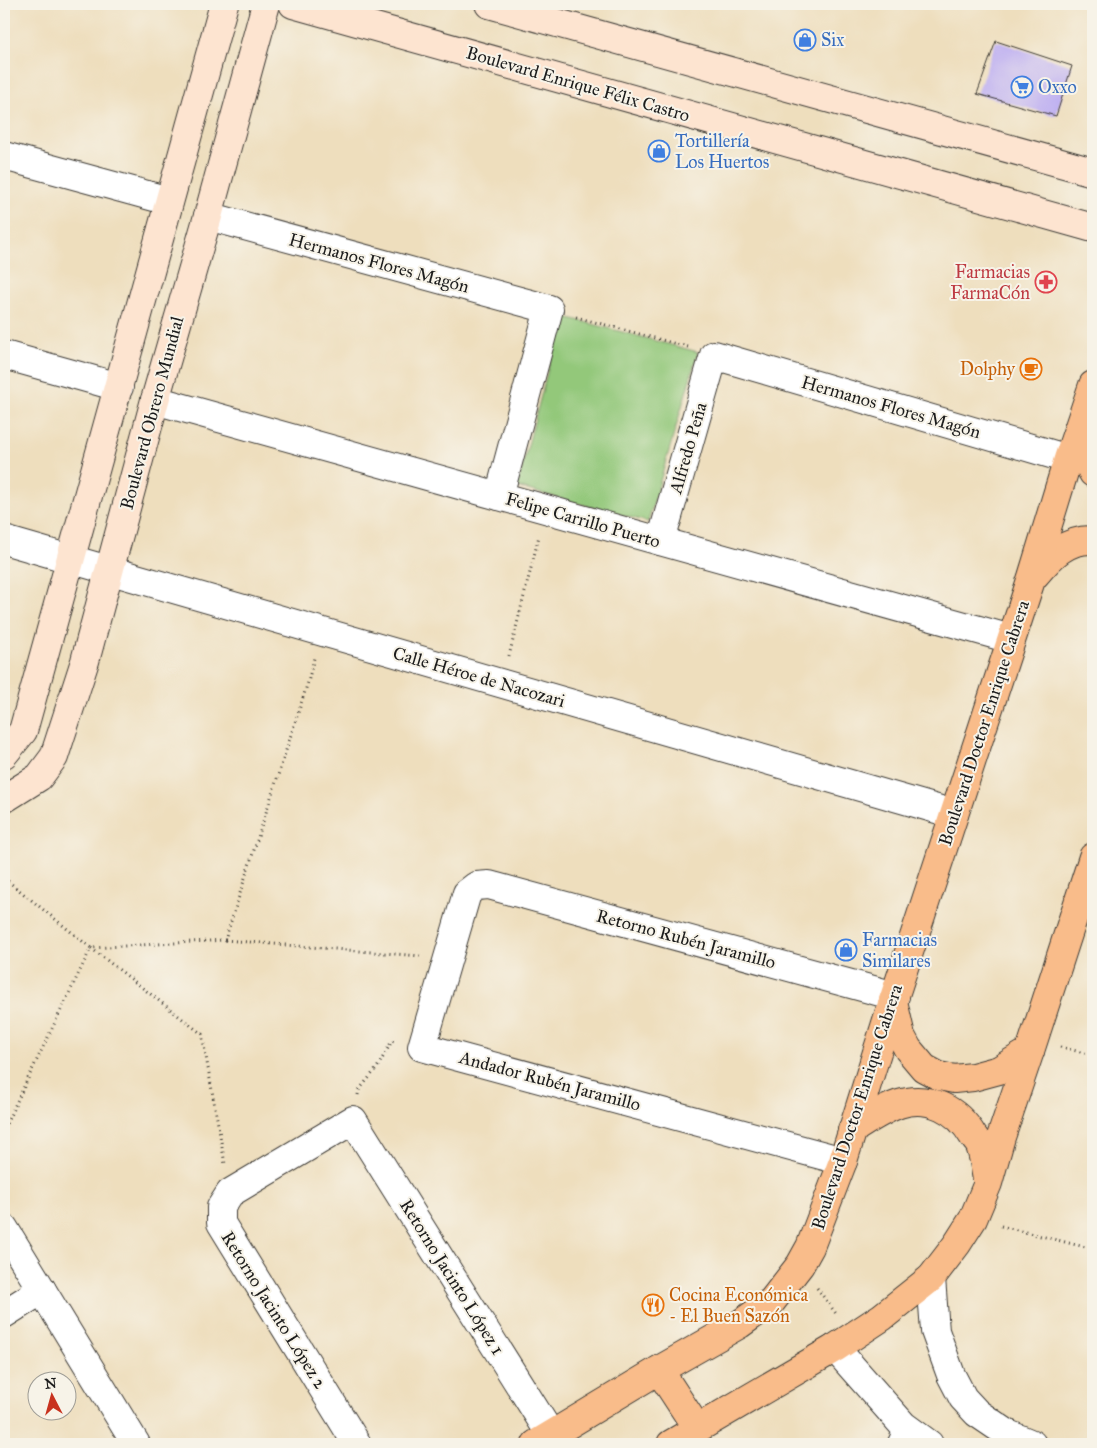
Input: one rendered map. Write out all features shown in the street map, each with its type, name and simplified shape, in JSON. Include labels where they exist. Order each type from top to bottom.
[{"type":"main road","name":"Boulevard Doctor Enrique Cabrera","points":[[544,1440],[659,1370],[740,1324],[772,1300],[800,1265],[810,1247],[843,1161],[1089,396]]},
{"type":"main road","points":[[1089,396],[1091,470],[1093,474]]},
{"type":"main road","points":[[1032,577],[1055,552],[1072,544],[1093,540]]},
{"type":"main road","points":[[671,1444],[844,1342],[882,1317],[931,1278],[957,1244],[973,1219],[988,1183],[1001,1137],[1093,857]]},
{"type":"main road","points":[[894,999],[901,1036],[908,1049],[924,1068],[939,1076],[954,1079],[999,1070],[1030,1051]]},
{"type":"main road","points":[[852,1130],[882,1111],[900,1104],[916,1100],[933,1102],[947,1108],[960,1117],[970,1129],[981,1148],[988,1183]]},
{"type":"main road","points":[[659,1370],[697,1428]]},
{"type":"street","points":[[4,754],[24,731],[224,4]]},
{"type":"street","name":"Boulevard Obrero Mundial","points":[[4,799],[40,777],[54,757],[85,661],[108,570],[266,4]]},
{"type":"street","name":"Boulevard Enrique Félix Castro","points":[[293,4],[1093,228]]},
{"type":"street","points":[[489,4],[1093,172]]},
{"type":"street","points":[[4,156],[169,201]]},
{"type":"street","name":"Hermanos Flores Magón","points":[[208,216],[549,310]]},
{"type":"street","points":[[147,283],[185,295]]},
{"type":"street","points":[[499,496],[549,310]]},
{"type":"street","name":"Hermanos Flores Magón","points":[[714,354],[1068,459]]},
{"type":"street","name":"Alfredo Peña","points":[[661,542],[714,354]]},
{"type":"street","points":[[4,355],[119,387]]},
{"type":"street","name":"Felipe Carrillo Puerto","points":[[155,400],[1011,639]]},
{"type":"street","name":"Calle Héroe de Nacozari","points":[[4,540],[954,814]]},
{"type":"street","name":"Retorno Rubén Jaramillo","points":[[448,958],[467,894],[476,886],[489,885],[894,999]]},
{"type":"street","points":[[422,1047],[448,958]]},
{"type":"street","name":"Andador Rubén Jaramillo","points":[[422,1047],[843,1161]]},
{"type":"street","points":[[230,1193],[353,1120]]},
{"type":"street","name":"Retorno Jacinto López 1","points":[[353,1120],[544,1440]]},
{"type":"street","name":"Retorno Jacinto López 2","points":[[230,1193],[221,1207],[221,1223],[357,1444]]},
{"type":"street","points":[[4,1228],[136,1444]]},
{"type":"street","points":[[931,1278],[934,1331],[951,1375],[963,1398],[984,1419],[1008,1434],[1032,1444]]},
{"type":"street","points":[[4,1314],[42,1290]]},
{"type":"street","points":[[844,1342],[898,1435],[929,1444]]},
{"type":"path","points":[[549,310],[714,354]]},
{"type":"path","points":[[502,684],[546,509]]},
{"type":"path","points":[[225,940],[308,682],[321,632]]},
{"type":"path","points":[[4,878],[202,1034],[230,1193]]},
{"type":"path","points":[[91,948],[225,940],[448,958]]},
{"type":"path","points":[[4,1128],[91,948]]},
{"type":"path","points":[[353,1120],[359,1090],[377,1068],[392,1041],[422,1047]]},
{"type":"path","points":[[973,1219],[1093,1249]]},
{"type":"path","points":[[800,1265],[844,1342]]},
{"type":"green space","points":[[562,316],[698,352],[648,522],[517,487]]},
{"type":"building","points":[[996,41],[1072,66],[1056,116],[977,94]]},
{"type":"place","name":"Six","points":[[805,40]]},
{"type":"place","name":"Oxxo","points":[[1022,87]]},
{"type":"place","name":"Tortillería Los Huertos","points":[[659,151]]},
{"type":"place","name":"Farmacias FarmaCón","points":[[1046,282]]},
{"type":"place","name":"Dolphy","points":[[1031,369]]},
{"type":"place","name":"Farmacias Similares","points":[[846,950]]},
{"type":"place","name":"Cocina Económica - El Buen Sazón","points":[[653,1305]]}]
